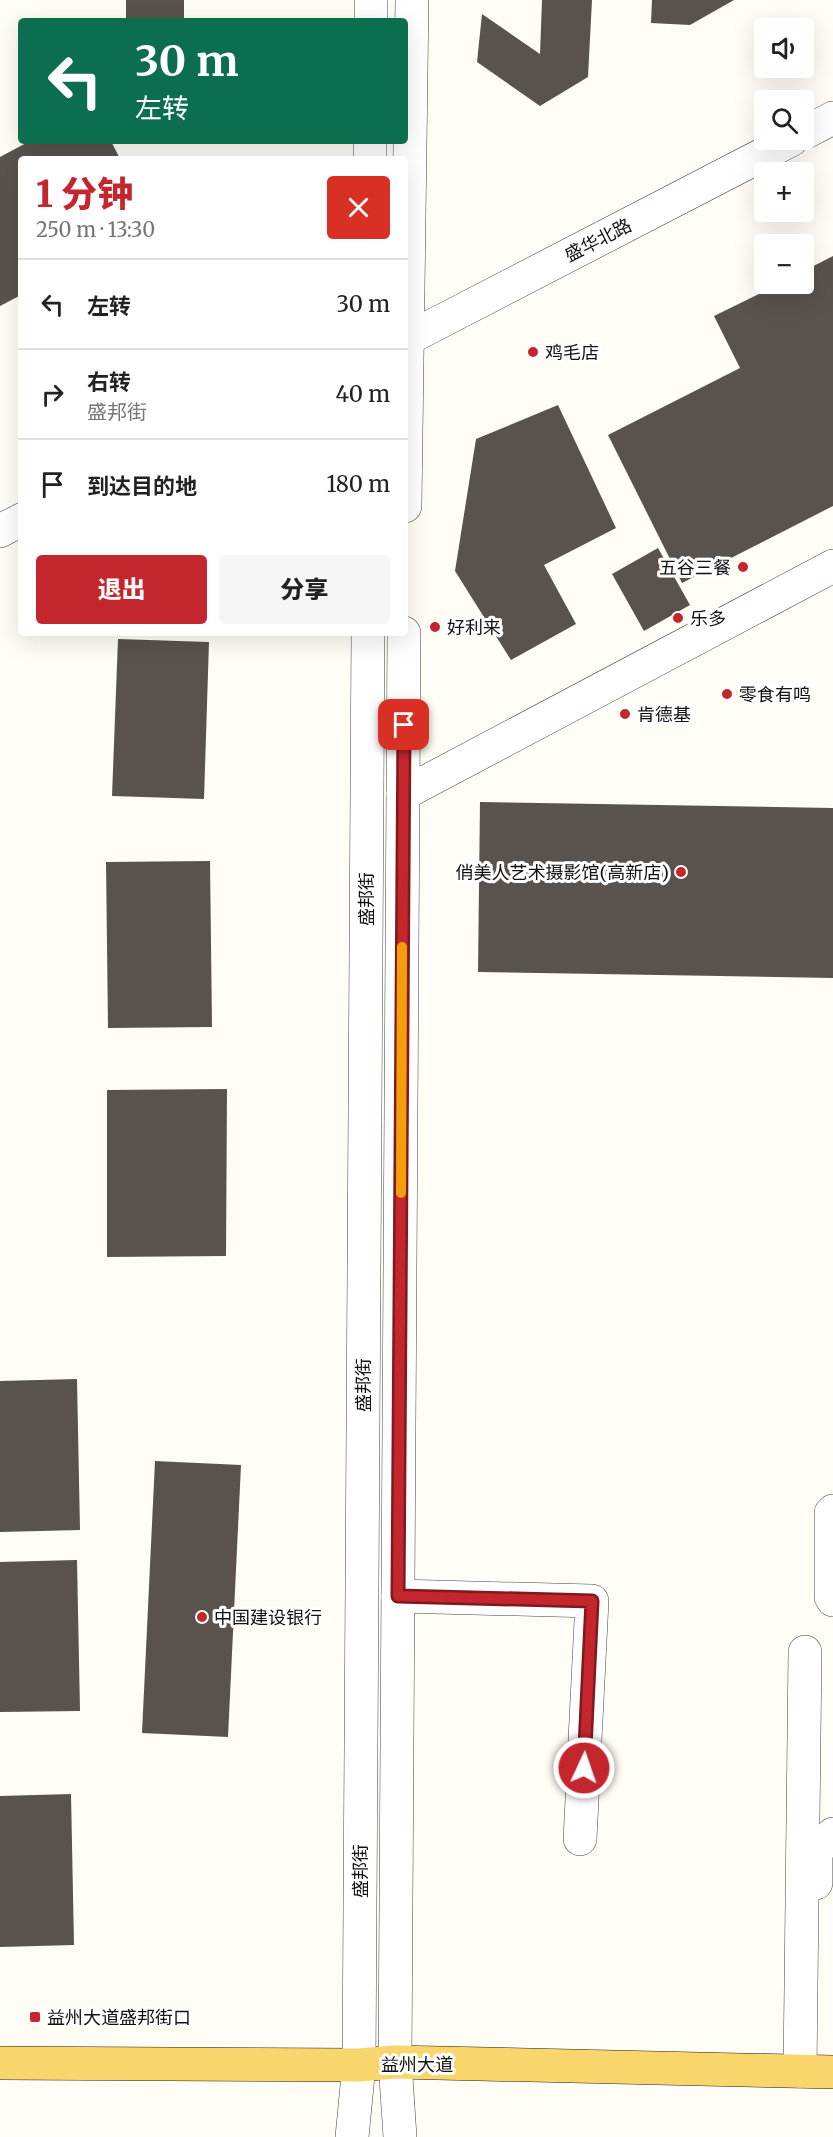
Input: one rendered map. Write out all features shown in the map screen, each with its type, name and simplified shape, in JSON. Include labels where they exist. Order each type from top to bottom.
[{"type":"main road","name":"益州大道","points":[[0,2063],[359,2065],[395,2062],[815,2071]]},
{"type":"street","points":[[371,0],[371,18]]},
{"type":"street","points":[[408,194],[412,0]]},
{"type":"street","points":[[814,128],[833,118]]},
{"type":"street","name":"盛华北路","points":[[408,337],[772,150]]},
{"type":"street","points":[[0,531],[18,522]]},
{"type":"street","points":[[403,794],[833,566]]},
{"type":"street","name":"盛邦街","points":[[352,2137],[359,2065],[368,636]]},
{"type":"street","name":"盛邦街","points":[[400,2137],[395,2062],[404,636]]},
{"type":"street","points":[[833,1511],[831,1513],[831,1598],[833,1600]]},
{"type":"street","points":[[398,1596],[592,1601],[580,1839]]},
{"type":"street","points":[[805,1653],[815,2071]]},
{"type":"street","points":[[815,2071],[816,1851],[833,1834]]},
{"type":"building","points":[[126,0],[184,0],[184,18],[126,18]]},
{"type":"building","points":[[542,0],[592,0],[588,77],[540,106],[477,62],[482,14],[540,54]]},
{"type":"building","points":[[652,0],[734,0],[690,25],[651,23]]},
{"type":"building","points":[[24,144],[112,144],[118,156],[18,156],[18,297],[0,306],[0,157]]},
{"type":"building","points":[[833,256],[833,506],[682,583],[608,435],[740,368],[714,316],[759,294],[814,294],[814,266]]},
{"type":"building","points":[[558,405],[616,528],[544,565],[576,624],[511,660],[455,571],[476,439]]},
{"type":"building","points":[[658,548],[690,605],[644,631],[612,574]]},
{"type":"building","points":[[118,639],[209,642],[204,799],[112,796]]},
{"type":"building","points":[[480,802],[833,808],[833,978],[478,972]]},
{"type":"building","points":[[210,861],[212,1027],[108,1028],[106,862]]},
{"type":"building","points":[[227,1089],[226,1256],[107,1257],[107,1090]]},
{"type":"building","points":[[77,1379],[80,1530],[0,1532],[0,1381]]},
{"type":"building","points":[[155,1461],[241,1465],[228,1737],[142,1733]]},
{"type":"building","points":[[77,1560],[80,1711],[0,1712],[0,1562]]},
{"type":"building","points":[[71,1794],[74,1945],[0,1947],[0,1796]]},
{"type":"slow traffic","points":[[401,1193],[402,947]]},
{"type":"place","name":"鸡毛店","points":[[533,352]]},
{"type":"place","name":"五谷三餐","points":[[743,567]]},
{"type":"place","name":"乐多","points":[[678,618]]},
{"type":"place","name":"好利来","points":[[435,627]]},
{"type":"place","name":"零食有鸣","points":[[727,694]]},
{"type":"place","name":"肯德基","points":[[625,714]]},
{"type":"place","name":"俏美人艺术摄影馆(高新店)","points":[[681,872]]},
{"type":"place","name":"中国建设银行","points":[[202,1617]]},
{"type":"place","name":"益州大道盛邦街口","points":[[35,2017]]},
{"type":"route","points":[[404,725],[398,1596],[592,1601],[584,1768]]}]
